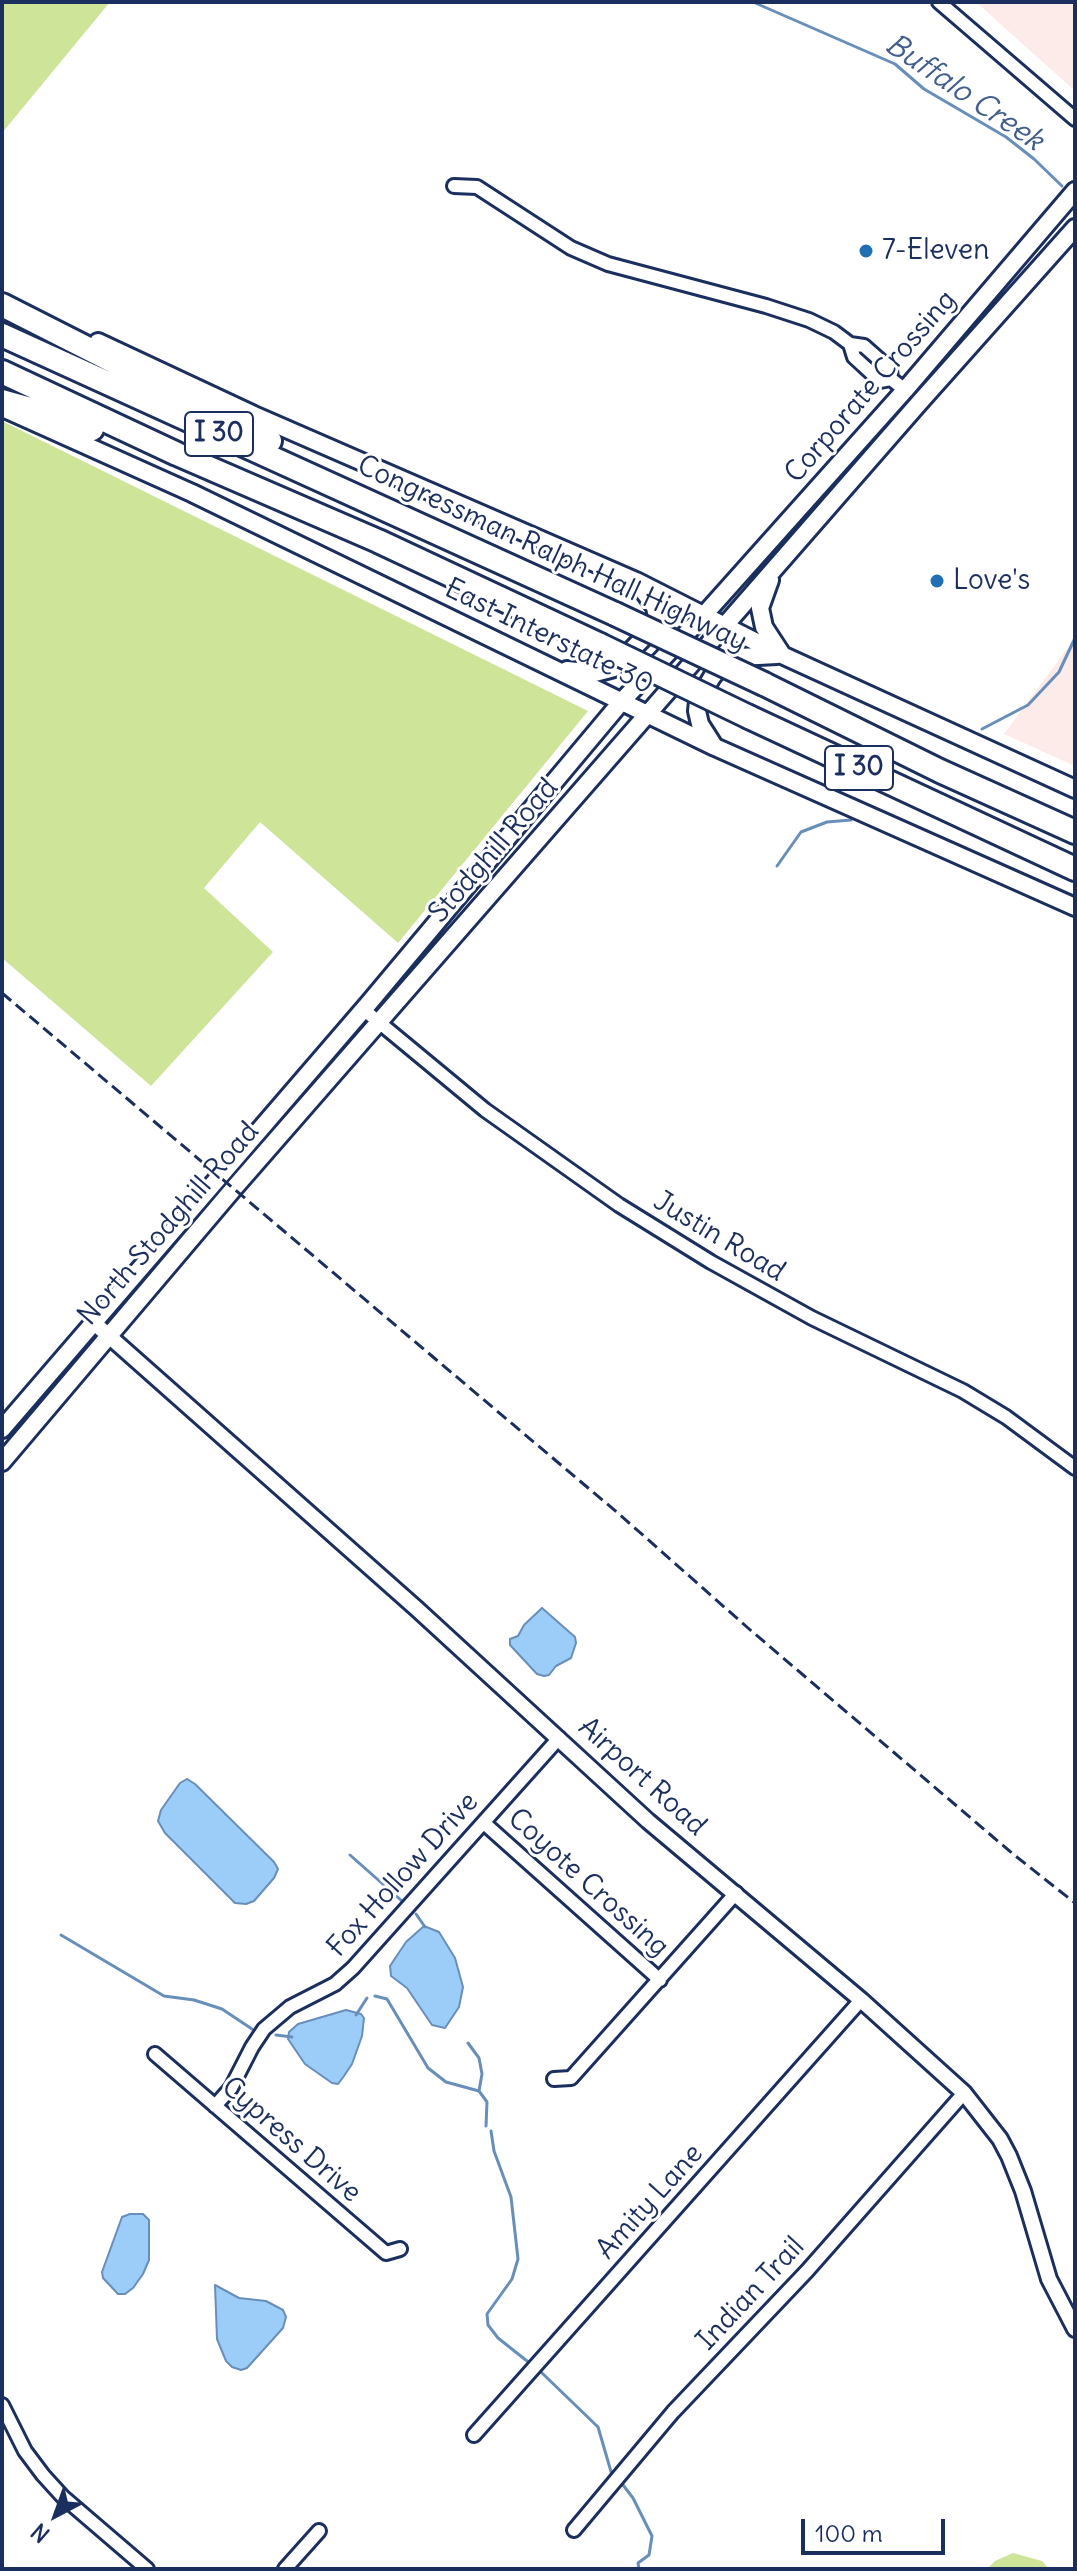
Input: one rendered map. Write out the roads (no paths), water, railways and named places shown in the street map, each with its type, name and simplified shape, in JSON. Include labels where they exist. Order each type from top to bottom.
[{"type":"highway","points":[[2,305],[334,474],[435,532]]},
{"type":"highway","name":"Congressman Ralph Hall Highway","points":[[2,335],[615,614],[940,771],[1075,832]]},
{"type":"highway","name":"I 30","points":[[2,372],[177,454],[378,541],[1075,869]]},
{"type":"highway","points":[[2,401],[70,420],[344,534],[378,541]]},
{"type":"highway","points":[[1037,815],[1075,824]]},
{"type":"highway","points":[[969,819],[1016,849],[1075,877]]},
{"type":"main road","name":"Corporate Crossing","points":[[622,701],[704,615],[905,390],[1075,191]]},
{"type":"main road","name":"Corporate Crossing","points":[[725,626],[1075,228]]},
{"type":"main road","points":[[2,297],[254,415],[636,581],[782,655],[1075,789]]},
{"type":"main road","name":"East Interstate 30","points":[[2,408],[192,493],[715,747],[1075,907]]},
{"type":"main road","points":[[773,571],[760,608],[764,627],[782,655]]},
{"type":"main road","points":[[553,668],[605,672],[614,668],[640,643],[654,627],[657,618],[655,607],[636,581]]},
{"type":"main road","name":"Stodghill Road","points":[[379,1022],[725,626]]},
{"type":"main road","points":[[715,747],[700,724],[697,711],[698,701],[712,677],[719,668],[739,657],[782,655]]},
{"type":"main road","name":"Stodghill Road","points":[[363,1009],[622,701]]},
{"type":"main road","name":"North Stodghill Road","points":[[2,1429],[363,1009]]},
{"type":"main road","name":"North Stodghill Road","points":[[2,1462],[379,1022]]},
{"type":"street","points":[[939,2],[1075,119]]},
{"type":"street","points":[[454,186],[477,187],[571,248],[608,264],[778,310],[834,332],[850,344],[864,346],[890,369],[891,379],[905,390]]},
{"type":"street","name":"Justin Road","points":[[363,1009],[485,1110],[619,1205],[711,1262],[812,1318],[963,1391],[1006,1417],[1075,1468]]},
{"type":"street","name":"Airport Road","points":[[92,1321],[559,1738],[662,1834],[861,2000],[964,2093],[994,2129],[1009,2156],[1023,2191],[1049,2279],[1075,2329]]},
{"type":"street","name":"Fox Hollow Drive","points":[[215,2106],[231,2088],[264,2029],[290,2007],[335,1984],[353,1968],[559,1738]]},
{"type":"street","name":"Coyote Crossing","points":[[484,1823],[660,1980]]},
{"type":"street","points":[[554,2079],[571,2078],[736,1893]]},
{"type":"street","name":"Amity Lane","points":[[474,2435],[861,2000]]},
{"type":"street","name":"Cypress Drive","points":[[155,2054],[386,2253],[400,2249]]},
{"type":"street","name":"Indian Trail","points":[[574,2530],[673,2412],[807,2271],[964,2093]]},
{"type":"street","points":[[2,2405],[25,2451],[43,2475],[63,2497],[147,2569]]},
{"type":"street","points":[[285,2569],[319,2531]]},
{"type":"water","points":[[542,1608],[575,1637],[576,1643],[571,1658],[544,1676],[537,1674],[510,1645],[510,1639],[518,1636],[524,1625]]},
{"type":"water","points":[[187,1779],[278,1869],[254,1901],[235,1903],[165,1833],[158,1821],[161,1810],[180,1783]]},
{"type":"water","points":[[424,1926],[439,1932],[455,1958],[463,1987],[459,2007],[445,2028],[432,2025],[407,1988],[391,1976],[390,1966],[406,1942]]},
{"type":"water","points":[[346,2010],[361,2014],[364,2018],[362,2036],[352,2064],[338,2084],[305,2064],[288,2039],[289,2032],[298,2024]]},
{"type":"water","points":[[143,2214],[149,2220],[149,2260],[133,2288],[125,2294],[118,2294],[103,2278],[102,2272],[122,2217]]},
{"type":"water","points":[[215,2285],[239,2298],[266,2301],[283,2310],[286,2317],[283,2328],[247,2368],[232,2367],[226,2361],[217,2339]]},
{"type":"waterway","name":"Buffalo Creek","points":[[753,2],[895,64],[924,89],[1006,137],[1062,186]]},
{"type":"waterway","points":[[982,729],[1028,705],[1059,672],[1075,638]]},
{"type":"waterway","points":[[777,866],[801,832],[827,822],[851,820]]},
{"type":"waterway","points":[[350,1855],[402,1901]]},
{"type":"waterway","points":[[416,1914],[425,1927]]},
{"type":"waterway","points":[[61,1935],[164,1996],[194,2000],[222,2009],[252,2029]]},
{"type":"waterway","points":[[375,1996],[387,1999],[428,2068],[446,2082],[479,2091],[487,2102],[486,2126]]},
{"type":"waterway","points":[[356,2015],[367,1998]]},
{"type":"waterway","points":[[276,2035],[292,2037]]},
{"type":"waterway","points":[[468,2043],[479,2058],[482,2074],[479,2091]]},
{"type":"waterway","points":[[491,2131],[494,2151],[511,2197],[518,2259],[512,2279],[487,2314],[488,2325],[498,2338],[527,2361]]},
{"type":"waterway","points":[[542,2373],[598,2427],[612,2475]]},
{"type":"waterway","points":[[623,2485],[652,2536],[649,2555],[638,2563],[639,2569]]},
{"type":"railway","points":[[2,993],[619,1514],[1013,1854],[1075,1903]]},
{"type":"place","name":"7-Eleven","points":[[866,251]]},
{"type":"place","name":"Love's","points":[[937,581]]}]
